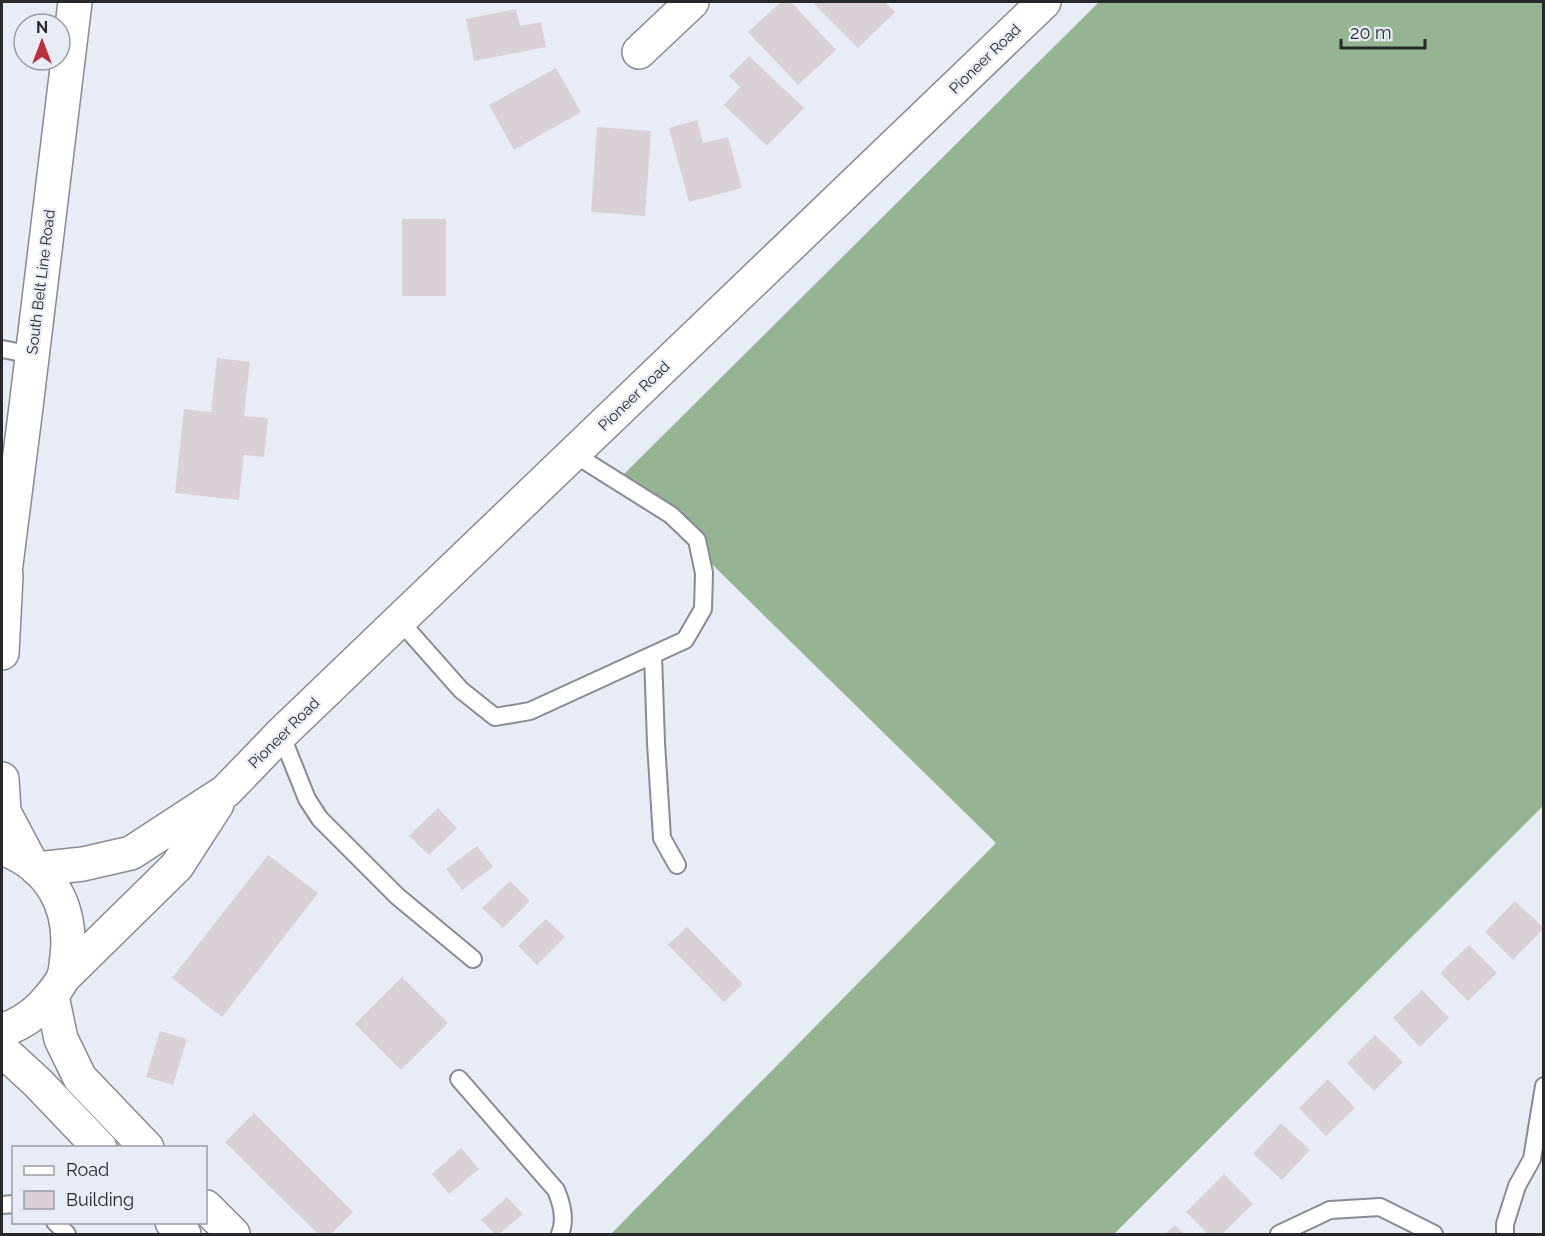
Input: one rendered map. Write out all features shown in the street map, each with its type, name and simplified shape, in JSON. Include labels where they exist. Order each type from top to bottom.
[{"type":"main road","name":"South Belt Line Road","points":[[2,653],[17,352],[75,2]]},
{"type":"main road","points":[[639,52],[692,2]]},
{"type":"main road","name":"Pioneer Road","points":[[2,1030],[33,1014],[177,866],[226,791],[281,734],[1044,2]]},
{"type":"main road","name":"South Belt Line Road","points":[[2,596],[6,562]]},
{"type":"main road","points":[[2,778],[4,812],[34,866]]},
{"type":"main road","name":"Pioneer Road","points":[[34,866],[83,864],[131,853],[226,791]]},
{"type":"main road","points":[[2,848],[34,866],[51,883],[64,908],[69,937],[58,986],[61,1039],[80,1078],[145,1146]]},
{"type":"main road","points":[[2,1050],[38,1083],[89,1144]]},
{"type":"main road","points":[[207,1208],[233,1234]]},
{"type":"lane","points":[[400,621],[461,690],[495,717],[530,711],[685,640],[703,609],[704,573],[697,540],[671,515],[574,453]]},
{"type":"lane","points":[[652,655],[662,838],[677,865]]},
{"type":"lane","points":[[281,734],[307,799],[320,819],[397,896],[473,959]]},
{"type":"lane","points":[[459,1079],[556,1190],[562,1203],[563,1227],[560,1234]]},
{"type":"lane","points":[[1504,1234],[1517,1186],[1532,1159],[1544,1086]]},
{"type":"lane","points":[[1279,1234],[1330,1210],[1380,1207],[1434,1234]]},
{"type":"green space","points":[[1099,2],[1543,2],[1543,806],[1114,1234],[611,1234],[996,843],[622,476]]},
{"type":"building","points":[[781,2],[791,2],[836,50],[798,85],[748,32]]},
{"type":"building","points":[[812,2],[885,2],[895,12],[858,48]]},
{"type":"building","points":[[516,9],[520,26],[541,22],[546,47],[474,61],[466,19]]},
{"type":"building","points":[[749,56],[804,108],[767,146],[724,105],[740,87],[729,76]]},
{"type":"building","points":[[556,68],[581,112],[514,150],[489,105]]},
{"type":"building","points":[[697,120],[703,143],[728,137],[742,188],[689,202],[669,128]]},
{"type":"building","points":[[597,127],[651,131],[645,216],[591,212]]},
{"type":"building","points":[[402,219],[446,219],[446,296],[402,296]]},
{"type":"building","points":[[217,358],[250,362],[244,416],[268,418],[264,457],[244,455],[239,500],[175,493],[184,409],[211,412]]},
{"type":"building","points":[[438,808],[457,828],[429,855],[409,836]]},
{"type":"building","points":[[477,846],[493,867],[462,890],[446,869]]},
{"type":"building","points":[[268,855],[318,893],[222,1017],[172,978]]},
{"type":"building","points":[[510,881],[530,901],[503,928],[482,908]]},
{"type":"building","points":[[1515,901],[1544,928],[1513,960],[1485,932]]},
{"type":"building","points":[[546,919],[565,937],[537,965],[518,946]]},
{"type":"building","points":[[687,927],[743,984],[724,1002],[668,945]]},
{"type":"building","points":[[1469,945],[1497,973],[1468,1001],[1440,973]]},
{"type":"building","points":[[402,977],[448,1023],[401,1070],[355,1024]]},
{"type":"building","points":[[1422,990],[1449,1018],[1420,1047],[1393,1018]]},
{"type":"building","points":[[160,1031],[187,1039],[173,1085],[146,1077]]},
{"type":"building","points":[[1375,1035],[1403,1062],[1374,1091],[1347,1063]]},
{"type":"building","points":[[1328,1079],[1355,1108],[1326,1136],[1299,1108]]},
{"type":"building","points":[[254,1113],[353,1212],[331,1234],[318,1234],[225,1142]]},
{"type":"building","points":[[1281,1123],[1310,1150],[1282,1180],[1253,1154]]},
{"type":"building","points":[[461,1148],[479,1169],[449,1194],[432,1174]]},
{"type":"building","points":[[1224,1174],[1253,1204],[1222,1234],[1208,1234],[1186,1212]]},
{"type":"building","points":[[507,1197],[523,1214],[499,1234],[495,1234],[481,1220]]},
{"type":"building","points":[[1175,1225],[1184,1234],[1165,1234]]}]
